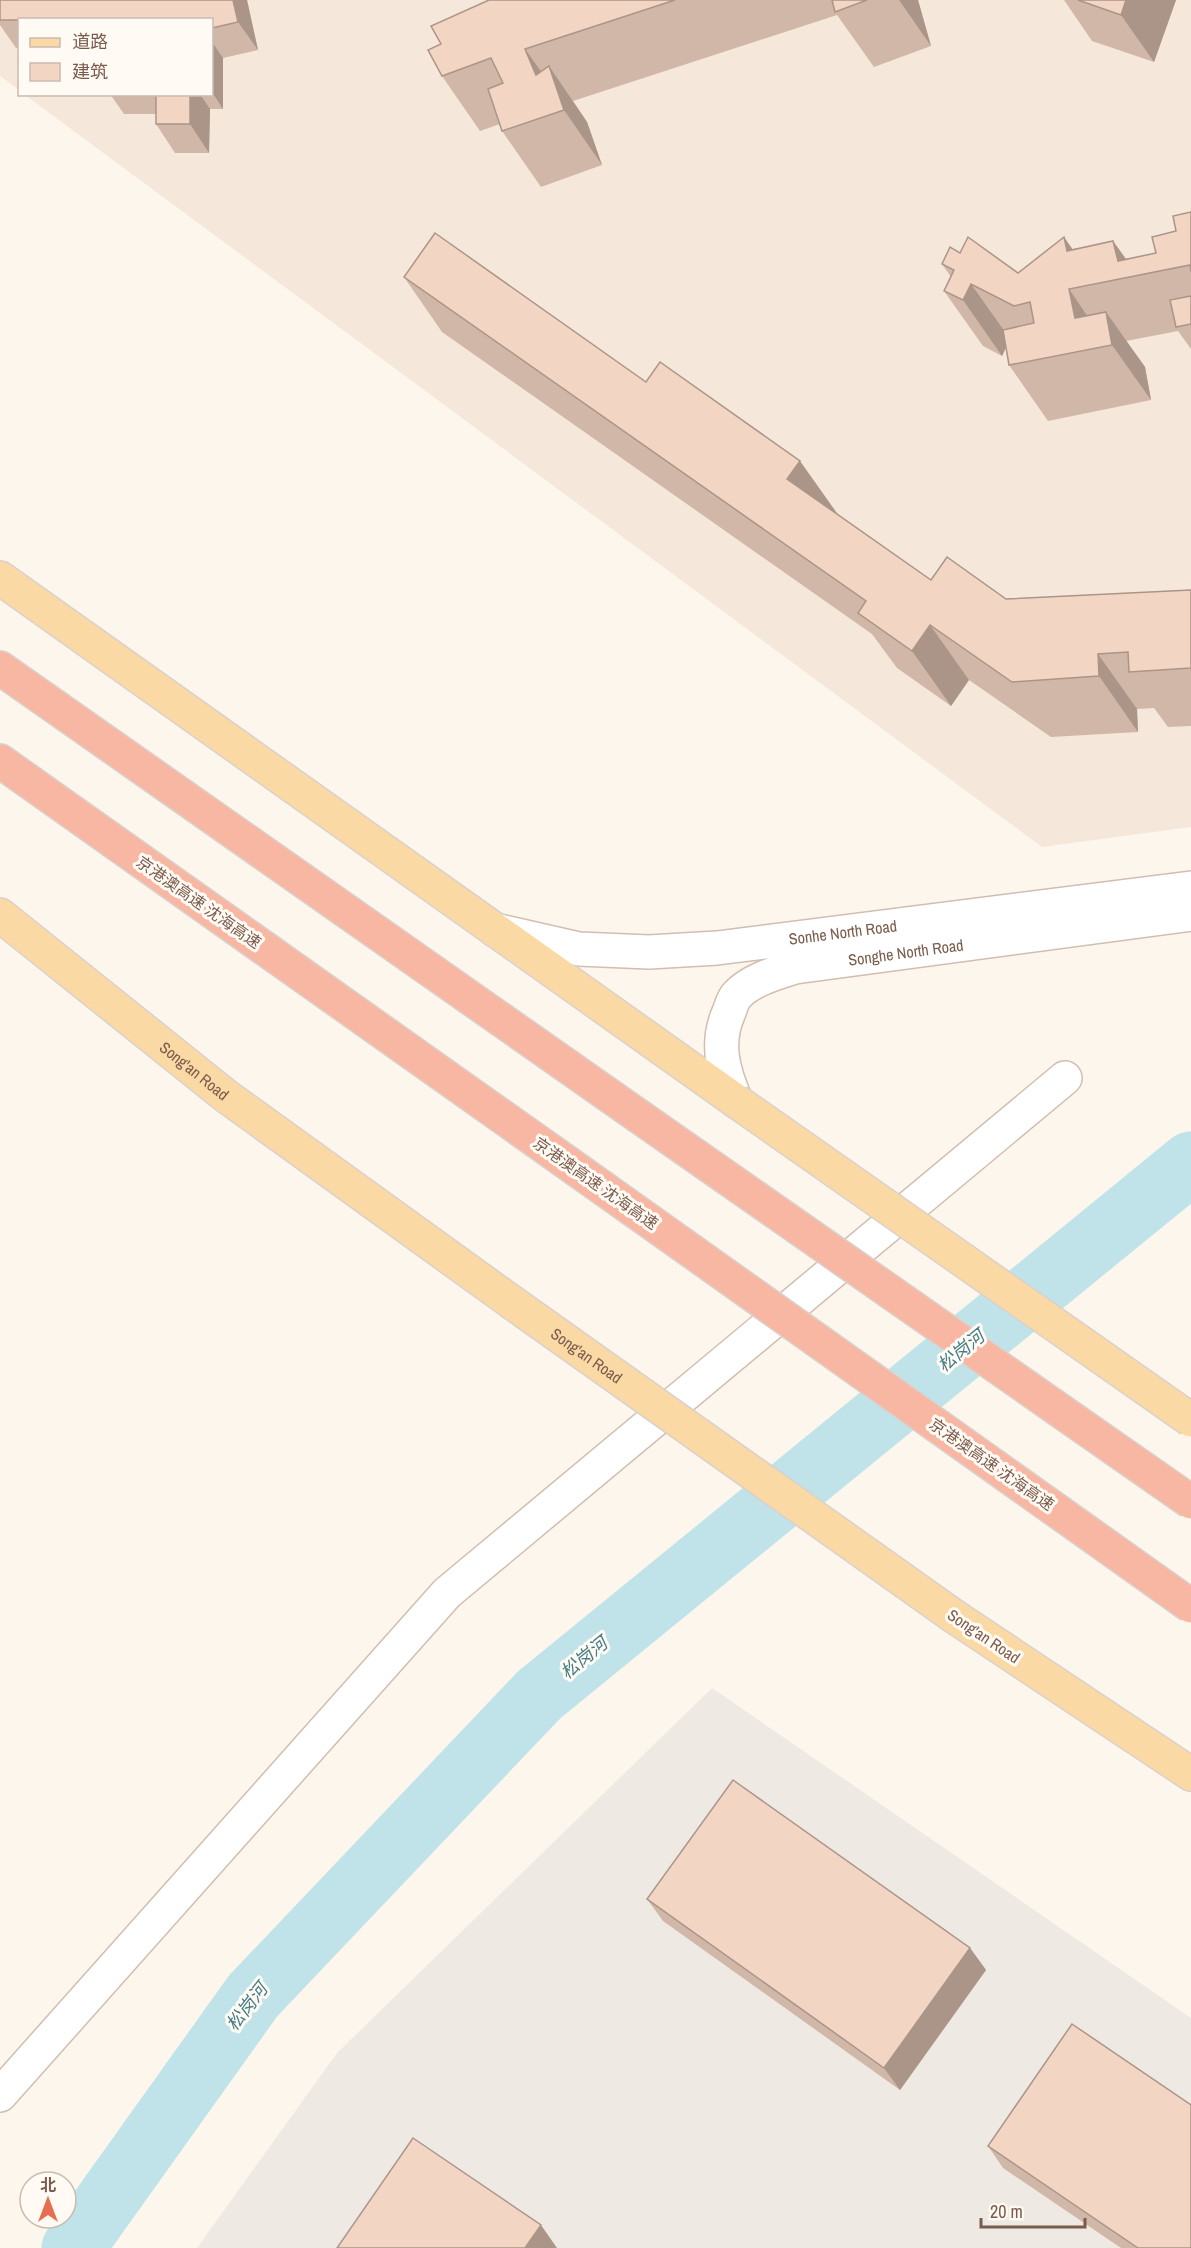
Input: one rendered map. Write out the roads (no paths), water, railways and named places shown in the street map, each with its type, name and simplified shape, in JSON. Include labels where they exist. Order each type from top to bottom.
[{"type":"highway","points":[[0,668],[1191,1502]]},
{"type":"highway","name":"京港澳高速 沈海高速","points":[[0,760],[1191,1606]]},
{"type":"main road","points":[[0,578],[736,1101],[1191,1420]]},
{"type":"main road","name":"Song'an Road","points":[[0,915],[226,1096],[510,1301],[955,1617],[1191,1774]]},
{"type":"street","name":"Sonhe North Road","points":[[495,930],[579,949],[649,952],[706,949],[1191,888]]},
{"type":"street","name":"Songhe North Road","points":[[736,1101],[725,1075],[721,1050],[724,1024],[737,996],[768,976],[795,967],[1191,914]]},
{"type":"street","points":[[0,2095],[447,1593],[1065,1078]]},
{"type":"waterway","name":"松岗河","points":[[73,2248],[253,1996],[539,1695],[1191,1163]]}]
